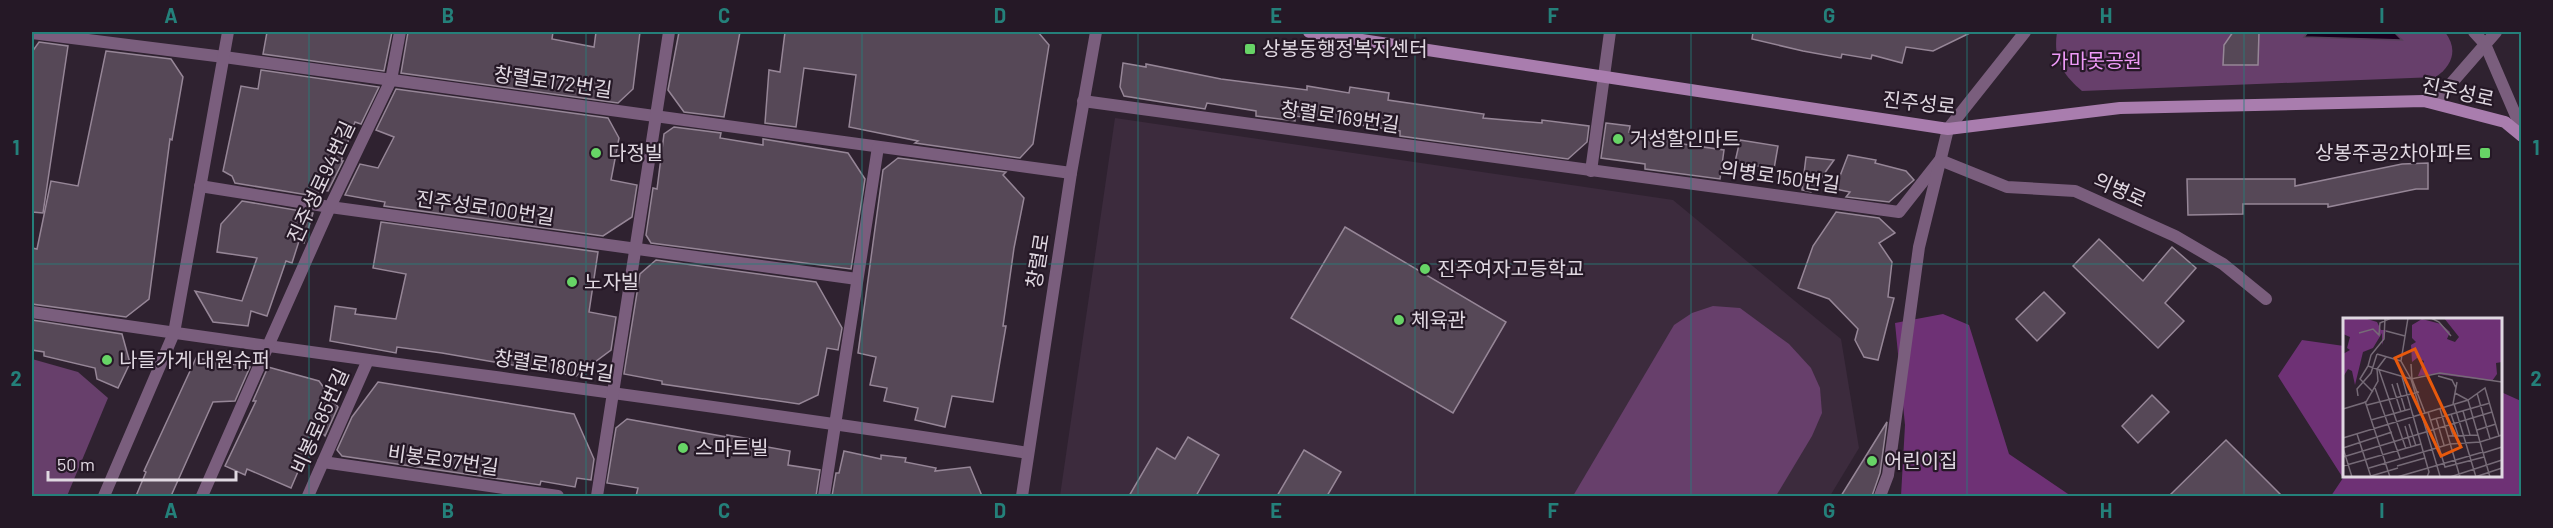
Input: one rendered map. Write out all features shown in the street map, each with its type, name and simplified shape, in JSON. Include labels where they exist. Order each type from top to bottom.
[{"type":"main road","name":"진주성로","points":[[1309,32],[1947,129],[2120,108],[2424,101],[2505,122],[2522,136]]},
{"type":"street","points":[[104,496],[174,333],[228,32]]},
{"type":"street","name":"진주성로94번길","points":[[268,346],[330,207],[391,80],[400,32]]},
{"type":"street","points":[[597,496],[669,32]]},
{"type":"street","name":"창렬로","points":[[1022,496],[1071,173],[1096,32]]},
{"type":"street","points":[[1591,171],[1610,32]]},
{"type":"street","points":[[1880,496],[1888,475],[1919,247],[1947,129],[2025,32]]},
{"type":"street","points":[[2474,32],[2485,44],[2522,130]]},
{"type":"street","points":[[2424,101],[2435,102],[2496,32]]},
{"type":"street","name":"창렬로172번길","points":[[32,33],[224,57],[1071,173]]},
{"type":"street","name":"창렬로169번길","points":[[1083,101],[1591,171]]},
{"type":"street","points":[[824,496],[878,147]]},
{"type":"street","name":"의병로150번길","points":[[1591,171],[1899,212],[1940,160]]},
{"type":"street","name":"의병로","points":[[1940,160],[2007,187],[2075,191],[2175,236],[2223,264],[2266,299]]},
{"type":"street","name":"진주성로100번길","points":[[200,186],[330,207],[857,279]]},
{"type":"street","name":"창렬로180번길","points":[[32,312],[835,423],[1028,453]]},
{"type":"street","points":[[202,496],[268,346]]},
{"type":"street","name":"비봉로85번길","points":[[308,496],[368,360]]},
{"type":"street","name":"비봉로97번길","points":[[323,462],[558,496]]},
{"type":"shaded area","points":[[2308,32],[2394,32],[2402,40],[2304,37]]},
{"type":"shaded area","name":"진주여자고등학교","points":[[1115,118],[1673,200],[1841,339],[1859,448],[1830,496],[1060,496]]},
{"type":"shaded area","points":[[1943,314],[1969,325],[2009,454],[2071,496],[1901,496],[1905,425],[1895,323]]},
{"type":"shaded area","points":[[2302,340],[2343,346],[2343,477],[2502,477],[2502,392],[2521,401],[2521,496],[2331,496],[2343,478],[2278,376]]},
{"type":"green space","name":"가마못공원","points":[[2057,32],[2445,32],[2449,38],[2452,56],[2450,62],[2436,77],[2082,91],[2060,65],[2056,50]]},
{"type":"green space","points":[[1713,306],[1740,308],[1789,344],[1811,368],[1820,388],[1822,413],[1812,436],[1776,496],[1573,496],[1674,325],[1692,313]]},
{"type":"green space","points":[[32,359],[78,372],[108,398],[67,496],[32,496]]},
{"type":"building","points":[[267,32],[392,32],[384,71],[263,54]]},
{"type":"building","points":[[408,32],[553,32],[552,39],[594,47],[596,32],[640,32],[633,89],[618,103],[401,73]]},
{"type":"building","points":[[679,32],[740,32],[724,117],[684,112],[668,90]]},
{"type":"building","points":[[785,32],[1038,32],[1049,45],[1033,144],[1020,158],[915,143],[918,141],[849,127],[856,75],[804,68],[796,127],[765,123],[769,70],[780,72]]},
{"type":"building","points":[[1753,32],[1972,32],[1933,51],[1906,47],[1902,63],[1872,55],[1871,59],[1842,54],[1841,58],[1803,51],[1752,39]]},
{"type":"building","points":[[2233,32],[2259,32],[2258,65],[2223,65],[2224,45]]},
{"type":"building","points":[[39,42],[68,46],[43,213],[32,212],[32,52]]},
{"type":"building","points":[[106,51],[171,59],[183,77],[172,140],[170,139],[149,299],[126,317],[32,304],[32,248],[37,249],[51,181],[78,186]]},
{"type":"building","points":[[1123,63],[1146,67],[1146,64],[1221,79],[1307,90],[1307,86],[1349,93],[1350,87],[1389,93],[1388,100],[1484,114],[1483,118],[1542,123],[1542,120],[1589,126],[1587,142],[1568,159],[1400,136],[1400,131],[1333,121],[1295,116],[1295,121],[1256,116],[1256,111],[1207,103],[1205,109],[1124,96],[1120,87]]},
{"type":"building","points":[[261,70],[379,87],[361,124],[355,122],[341,161],[343,161],[328,191],[322,190],[320,197],[235,183],[232,176],[223,171],[241,86],[258,89]]},
{"type":"building","points":[[396,89],[608,118],[619,138],[611,180],[637,185],[632,217],[603,236],[384,206],[385,202],[345,195],[360,164],[378,168],[394,137],[376,130]]},
{"type":"building","points":[[1606,123],[1630,126],[1629,132],[1683,140],[1683,144],[1724,150],[1720,179],[1645,169],[1645,164],[1601,158]]},
{"type":"building","points":[[674,127],[721,133],[720,138],[763,145],[763,139],[848,153],[865,179],[851,269],[651,243],[646,235],[653,188],[657,189],[664,134]]},
{"type":"building","points":[[1740,140],[1778,146],[1774,169],[1735,162]]},
{"type":"building","points":[[1848,155],[1876,160],[1875,163],[1906,171],[1914,180],[1889,202],[1846,197],[1850,192],[1835,189]]},
{"type":"building","points":[[1806,157],[1834,160],[1811,192],[1802,190]]},
{"type":"building","points":[[898,158],[1006,172],[1003,175],[1024,198],[1014,248],[1003,326],[1006,326],[993,402],[952,396],[945,427],[915,420],[918,408],[884,401],[887,388],[870,385],[876,357],[858,353],[883,170]]},
{"type":"building","points":[[2428,163],[2428,189],[2416,189],[2328,207],[2328,204],[2243,204],[2243,214],[2188,215],[2187,179],[2295,179],[2295,186],[2402,164]]},
{"type":"building","points":[[242,201],[313,213],[304,243],[299,241],[292,263],[286,261],[267,316],[251,311],[248,326],[213,322],[195,291],[242,301],[257,258],[217,252],[221,224]]},
{"type":"building","points":[[1836,212],[1879,218],[1895,233],[1879,243],[1892,262],[1888,297],[1894,298],[1878,360],[1864,357],[1855,340],[1858,329],[1829,299],[1798,288],[1813,246]]},
{"type":"building","points":[[381,222],[598,252],[589,312],[616,317],[611,350],[576,376],[442,353],[397,347],[396,353],[330,341],[335,306],[356,309],[355,314],[396,319],[406,274],[373,268]]},
{"type":"building","name":"체육관","points":[[1345,227],[1506,322],[1453,413],[1291,318]]},
{"type":"building","points":[[2099,239],[2143,281],[2172,247],[2196,268],[2165,303],[2184,321],[2158,348],[2073,266]]},
{"type":"building","points":[[656,260],[816,282],[842,328],[838,350],[827,348],[818,395],[799,404],[662,384],[662,381],[624,374],[640,274]]},
{"type":"building","points":[[2044,292],[2065,313],[2037,341],[2016,319]]},
{"type":"building","points":[[32,320],[122,334],[130,363],[118,388],[97,379],[95,368],[44,356],[44,352],[32,350]]},
{"type":"building","points":[[196,358],[250,367],[235,401],[213,402],[171,496],[136,496],[146,472],[144,471]]},
{"type":"building","points":[[268,367],[319,381],[338,407],[325,436],[317,427],[291,488],[247,469],[245,475],[225,466],[256,401],[253,401]]},
{"type":"building","points":[[378,382],[574,414],[594,459],[591,480],[577,478],[575,487],[541,481],[540,485],[342,456],[337,450],[352,417]]},
{"type":"building","points":[[2152,395],[2169,412],[2138,443],[2122,426]]},
{"type":"building","points":[[627,419],[727,437],[727,435],[751,439],[750,444],[790,451],[788,465],[820,470],[816,496],[636,496],[638,488],[607,483],[616,428]]},
{"type":"building","name":"어린이집","points":[[1887,422],[1880,473],[1872,496],[1841,496]]},
{"type":"building","points":[[1188,437],[1219,455],[1196,496],[1129,496],[1157,448],[1175,459]]},
{"type":"building","points":[[2226,440],[2282,496],[2169,496]]},
{"type":"building","points":[[1304,450],[1341,472],[1327,496],[1277,496]]},
{"type":"building","points":[[844,451],[881,459],[881,455],[906,458],[905,462],[936,468],[935,471],[970,467],[982,496],[832,496],[836,473],[839,473]]},
{"type":"place","name":"상봉동행정복지센터","points":[[1250,49]]},
{"type":"place","name":"거성할인마트","points":[[1618,139]]},
{"type":"place","name":"다정빌","points":[[596,153]]},
{"type":"place","name":"상봉주공2차아파트","points":[[2485,153]]},
{"type":"place","name":"진주여자고등학교","points":[[1425,269]]},
{"type":"place","name":"노자빌","points":[[572,282]]},
{"type":"place","name":"체육관","points":[[1399,320]]},
{"type":"place","name":"나들가게 대원슈퍼","points":[[107,360]]},
{"type":"place","name":"스마트빌","points":[[683,448]]},
{"type":"place","name":"어린이집","points":[[1872,461]]}]
